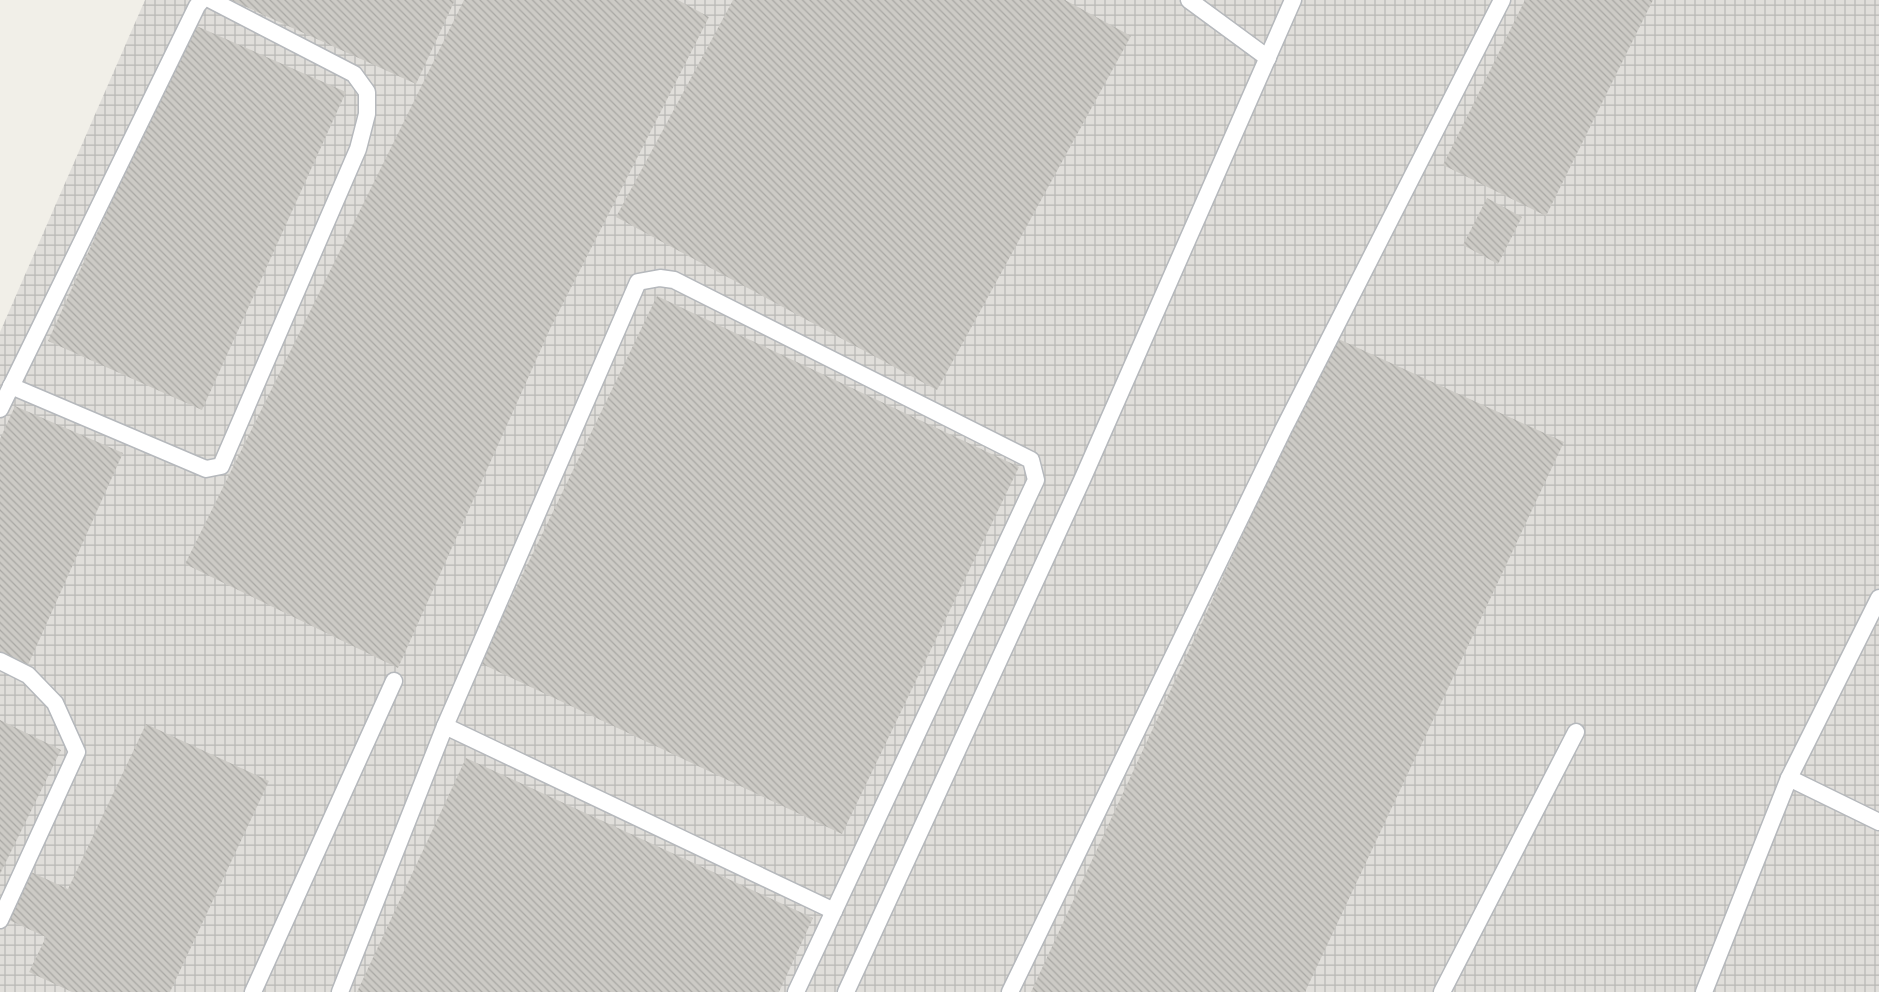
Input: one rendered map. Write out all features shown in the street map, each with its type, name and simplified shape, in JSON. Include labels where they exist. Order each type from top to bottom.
[{"type":"lane","points":[[0,409],[196,6],[202,0]]},
{"type":"lane","points":[[11,386],[206,469],[221,466],[358,149],[368,114],[368,92],[354,74],[211,0]]},
{"type":"lane","points":[[1189,0],[1268,58]]},
{"type":"lane","points":[[846,992],[1082,480],[1293,0]]},
{"type":"lane","points":[[1010,992],[1283,430],[1502,0]]},
{"type":"lane","points":[[340,992],[445,726],[638,282],[660,278],[674,280],[1031,460],[1035,470],[1036,480],[796,992]]},
{"type":"lane","points":[[1704,992],[1789,778],[1879,598]]},
{"type":"lane","points":[[0,662],[28,675],[55,703],[77,752],[0,920]]},
{"type":"lane","points":[[253,992],[394,681]]},
{"type":"lane","points":[[445,726],[834,911]]},
{"type":"lane","points":[[1442,992],[1576,732]]},
{"type":"lane","points":[[1789,778],[1879,822]]},
{"type":"shaded area","points":[[145,0],[1879,0],[1879,992],[0,992],[0,332]]},
{"type":"building","points":[[231,0],[455,0],[416,84]]},
{"type":"building","points":[[464,0],[678,0],[709,17],[550,329],[398,668],[185,564]]},
{"type":"building","points":[[733,0],[1065,0],[1131,36],[937,390],[616,217]]},
{"type":"building","points":[[1525,0],[1653,0],[1546,216],[1443,165]]},
{"type":"building","points":[[192,24],[346,92],[202,410],[48,341]]},
{"type":"building","points":[[1487,198],[1522,217],[1498,264],[1463,245]]},
{"type":"building","points":[[657,296],[1019,467],[842,834],[480,663]]},
{"type":"building","points":[[1334,337],[1564,442],[1305,992],[1031,992]]},
{"type":"building","points":[[15,406],[123,453],[28,665],[0,652],[0,439]]},
{"type":"building","points":[[0,720],[61,750],[0,874]]},
{"type":"building","points":[[146,724],[269,781],[170,992],[72,992],[29,972],[46,937],[9,920],[31,872],[68,889]]},
{"type":"building","points":[[466,758],[813,918],[779,992],[357,992]]}]
